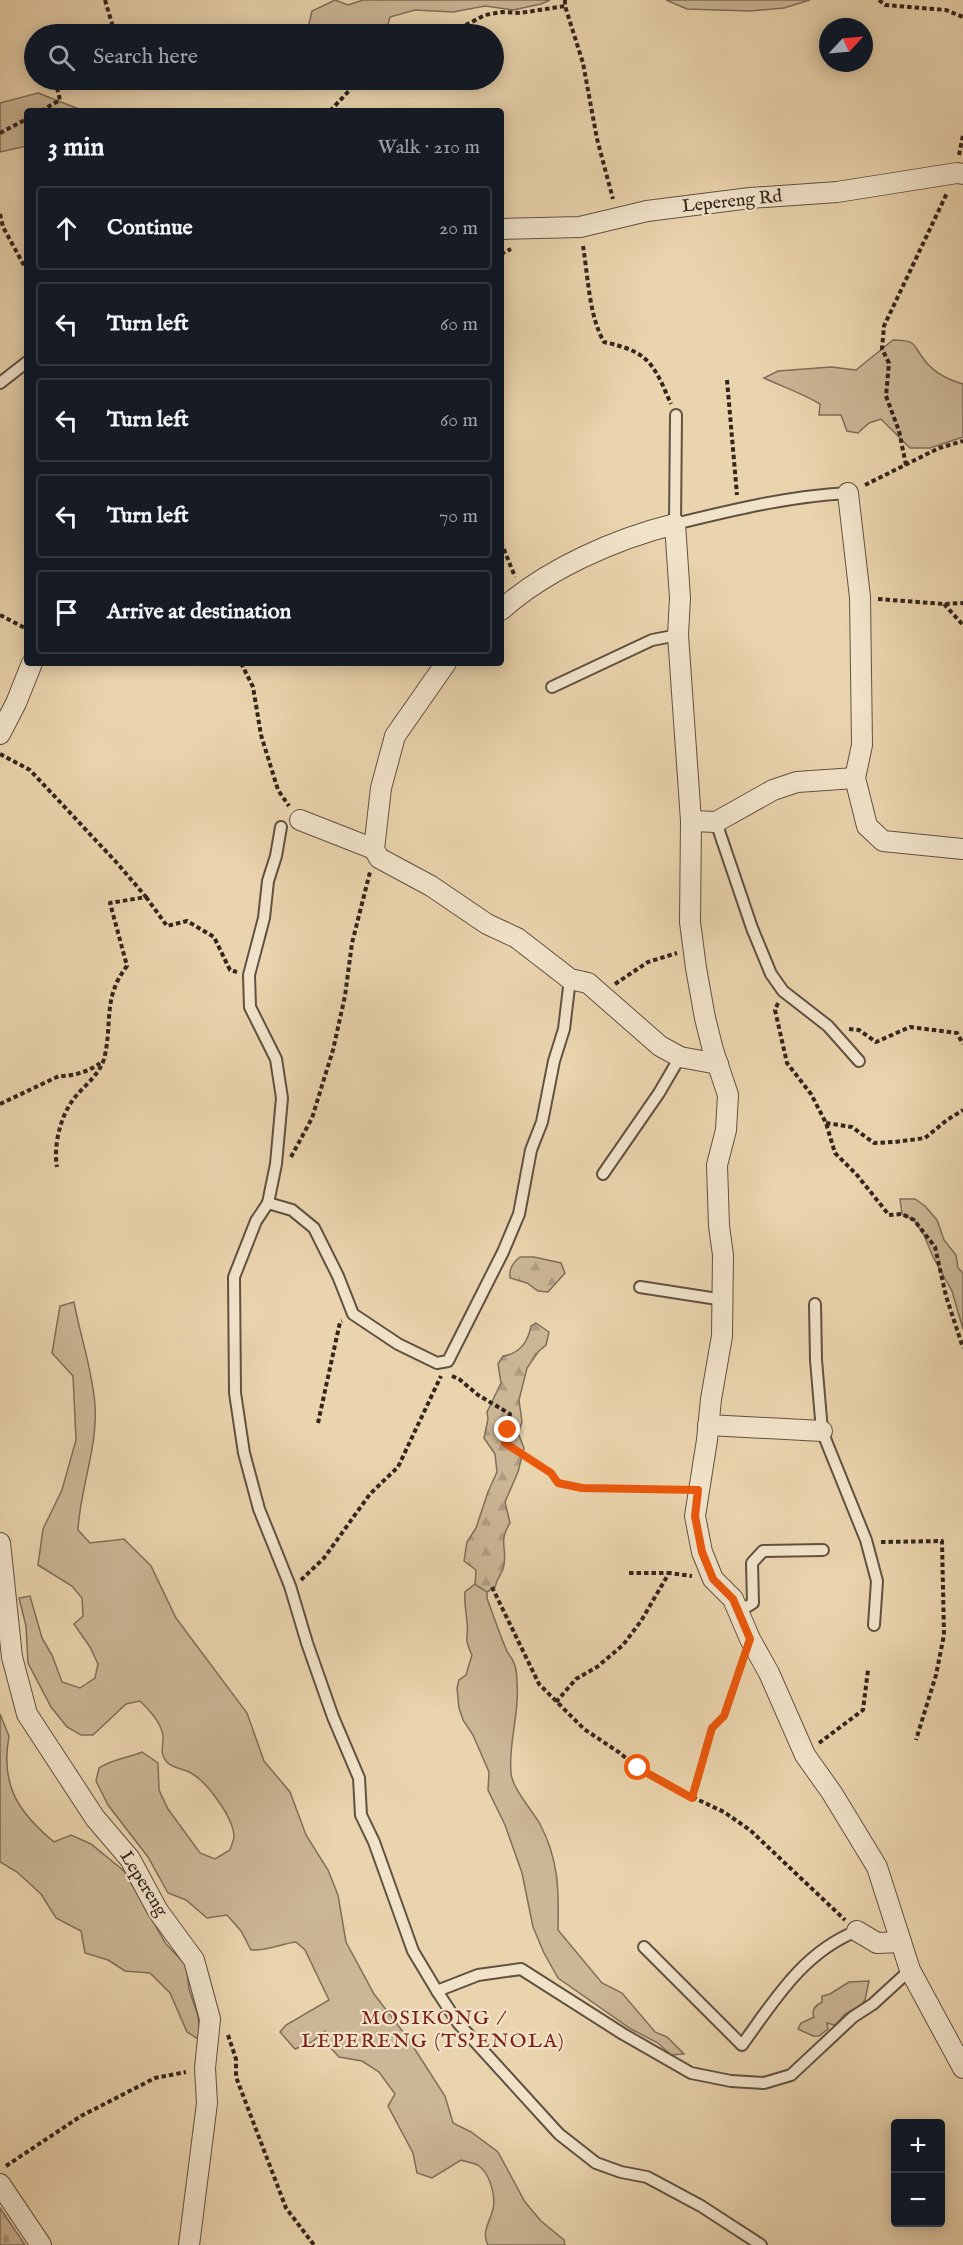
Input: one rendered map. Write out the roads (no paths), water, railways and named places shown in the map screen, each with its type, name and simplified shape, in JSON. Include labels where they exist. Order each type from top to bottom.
[{"type":"street","name":"Lepereng Rd","points":[[504,229],[580,227],[647,211],[750,198],[837,192],[960,173]]},
{"type":"street","points":[[848,493],[860,597],[862,746],[855,778],[867,826],[883,841],[963,849]]},
{"type":"street","points":[[509,605],[564,566],[642,532],[675,524],[680,598],[678,635],[691,821],[690,922],[705,1018],[728,1095],[726,1130],[717,1165],[719,1226],[723,1254],[722,1336],[714,1377],[695,1516],[702,1552],[713,1579],[733,1599],[750,1639],[770,1673],[805,1755],[832,1793],[878,1867],[910,1970],[963,2068]]},
{"type":"street","points":[[0,734],[31,666]]},
{"type":"street","points":[[377,853],[381,788],[394,736],[444,666]]},
{"type":"street","points":[[691,821],[716,822],[773,789],[796,782],[855,778]]},
{"type":"street","points":[[300,820],[377,853],[487,924],[517,938],[570,979],[588,983],[660,1046],[680,1057],[718,1064]]},
{"type":"street","points":[[708,1425],[822,1431]]},
{"type":"street","name":"Lepereng","points":[[0,1543],[12,1657],[27,1714],[95,1818],[130,1859],[158,1911],[194,1960],[210,2019],[205,2068],[207,2103],[189,2245]]},
{"type":"street","points":[[857,1931],[877,1943],[901,1941]]},
{"type":"street","points":[[0,2184],[41,2245]]},
{"type":"lane","points":[[0,382],[24,364]]},
{"type":"lane","points":[[676,415],[675,524],[819,494],[848,493]]},
{"type":"lane","points":[[552,687],[652,640],[678,635]]},
{"type":"lane","points":[[716,822],[752,928],[771,974],[783,991],[828,1026],[859,1061]]},
{"type":"lane","points":[[281,827],[276,856],[268,881],[264,918],[249,975],[250,1007],[276,1059],[282,1098],[276,1164],[268,1203],[256,1221],[234,1277],[236,1393],[244,1453],[256,1498],[290,1586],[333,1717],[359,1778],[361,1815],[374,1842],[414,1951],[437,1991],[458,2024],[559,2134],[596,2163],[621,2172],[647,2177],[701,2206],[761,2245]]},
{"type":"lane","points":[[268,1203],[292,1210],[314,1228],[338,1275],[353,1314],[398,1344],[437,1363],[448,1362],[503,1252],[519,1214],[531,1150],[542,1122],[554,1062],[564,1029],[570,979]]},
{"type":"lane","points":[[603,1174],[659,1093],[680,1057]]},
{"type":"lane","points":[[640,1287],[724,1300]]},
{"type":"lane","points":[[815,1304],[816,1360],[822,1431],[866,1540],[877,1581],[874,1625]]},
{"type":"lane","points":[[738,1611],[753,1603],[752,1563],[763,1551],[823,1550]]},
{"type":"lane","points":[[644,1947],[741,2045],[792,1977],[825,1948],[857,1931]]},
{"type":"lane","points":[[437,1991],[478,1975],[521,1969],[623,2034],[691,2073],[731,2081],[764,2083],[791,2075],[854,2017],[873,2004],[910,1970]]},
{"type":"district","name":"MOSIKONG / LEPERENG (TS'ENOLA)","points":[[433,2030]]}]
